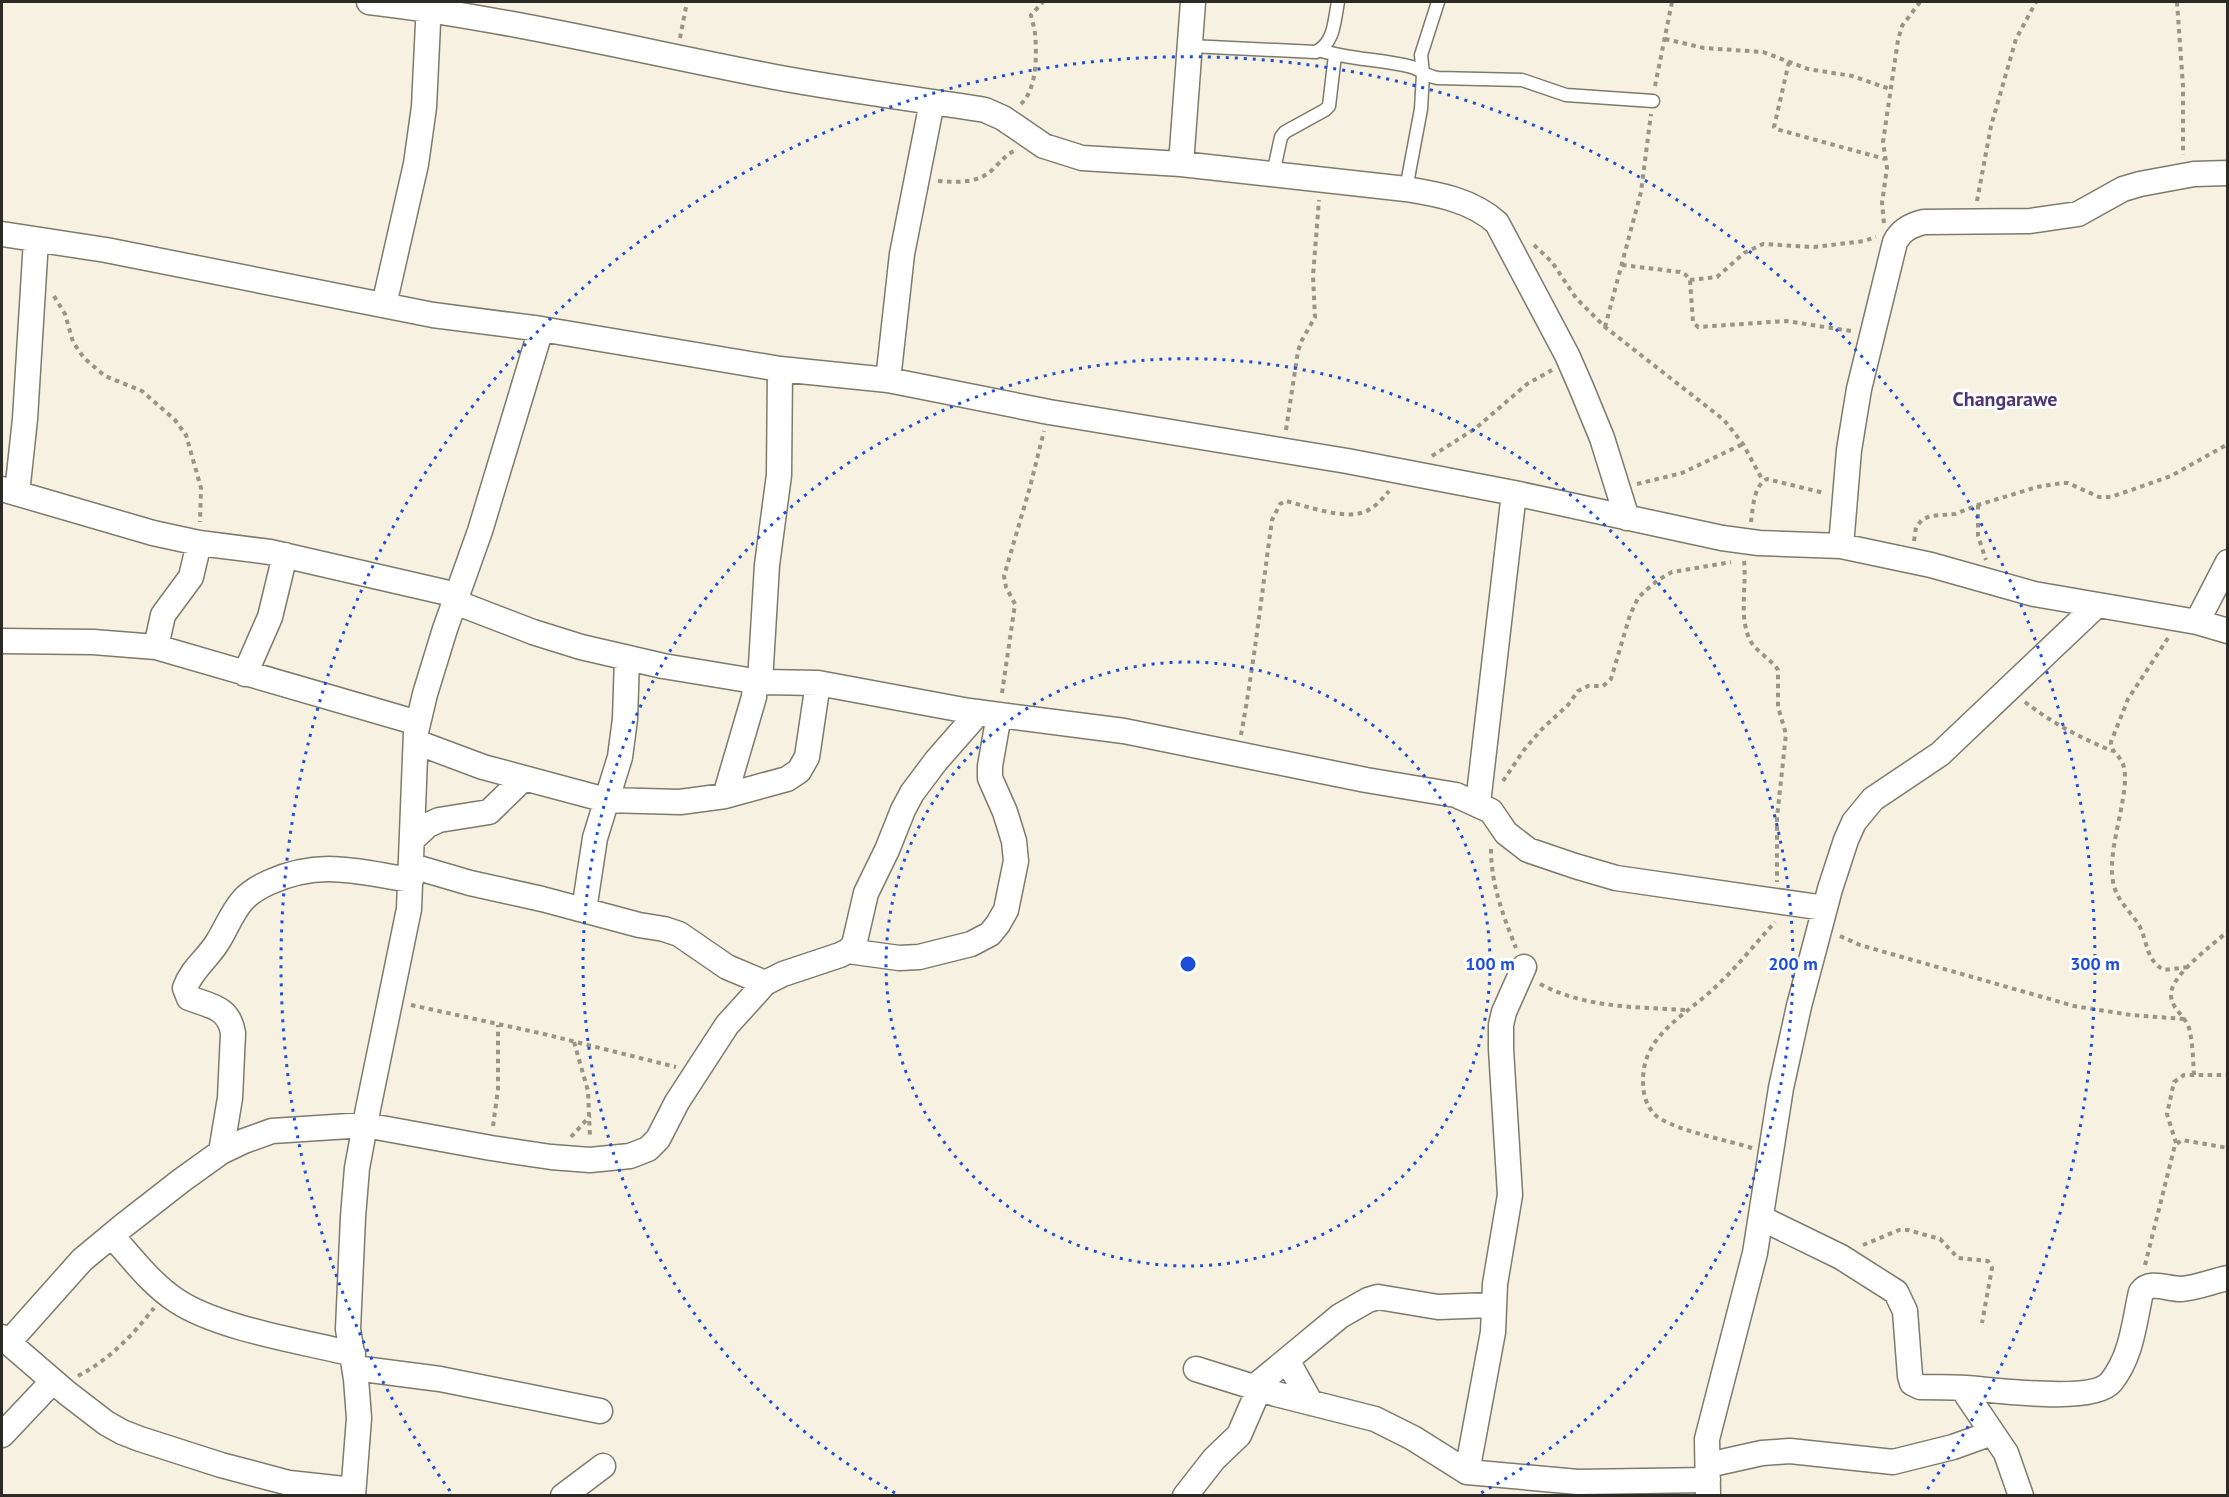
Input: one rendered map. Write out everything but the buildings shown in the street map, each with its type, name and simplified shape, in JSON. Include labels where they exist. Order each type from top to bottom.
[{"type":"street","points":[[369,2],[429,5],[776,77],[985,110],[1004,118],[1044,146],[1082,158],[1181,164],[1406,189],[1437,194],[1465,203],[1490,216],[1497,223],[1567,355],[1602,438],[1627,518]]},
{"type":"street","points":[[1181,164],[1193,2]]},
{"type":"street","points":[[384,305],[416,164],[424,107],[429,5]]},
{"type":"street","points":[[888,380],[902,254],[932,102]]},
{"type":"street","points":[[1841,546],[1849,450],[1859,389],[1895,242],[1900,234],[1899,229],[1924,222],[2030,221],[2078,213],[2123,189],[2194,174],[2228,173]]},
{"type":"street","points":[[2,234],[106,250],[433,315],[541,328],[780,369],[888,380],[1048,412],[1406,472],[1722,538],[1745,546],[1841,546],[1912,561],[2034,594],[2189,621],[2228,631]]},
{"type":"street","points":[[36,240],[26,419],[9,491],[153,533],[199,543],[285,555],[456,598],[532,632],[581,647],[663,666],[758,681],[818,683],[989,713],[1124,731],[1366,780],[1456,795],[1484,807],[1506,832],[1528,850],[1575,866],[1616,878],[1793,903],[1822,918]]},
{"type":"street","points":[[541,328],[480,531],[425,694],[417,732],[409,909],[396,962],[390,1000],[365,1125],[357,1168],[348,1329],[354,1361],[359,1418],[353,1493],[289,1483],[140,1440],[106,1422],[56,1384],[5,1340],[82,1260],[182,1180],[222,1152],[244,1141],[272,1131],[305,1127],[365,1125],[551,1157],[590,1160],[630,1156],[648,1149],[658,1138],[677,1102],[728,1025],[765,983],[783,974],[848,951],[899,958],[919,957],[971,944],[990,934],[1006,910],[1016,861],[1014,841],[990,778],[989,713]]},
{"type":"street","points":[[725,796],[758,681],[767,565],[779,475],[780,369]]},
{"type":"street","points":[[1484,807],[1514,493]]},
{"type":"street","points":[[156,647],[163,615],[191,577],[199,543]]},
{"type":"street","points":[[245,674],[270,617],[285,555]]},
{"type":"street","points":[[2189,621],[2228,562]]},
{"type":"street","points":[[1708,1480],[1707,1439],[1755,1253],[1781,1088],[1822,918],[1846,840],[1854,822],[1881,792],[1940,754],[2097,604]]},
{"type":"street","points":[[2,641],[93,642],[156,647],[287,684],[417,732],[483,767],[606,800],[680,802],[725,796],[787,779],[799,771],[807,757],[818,683]]},
{"type":"street","points":[[584,910],[595,838],[620,758],[625,719],[627,658]]},
{"type":"street","points":[[848,951],[856,940],[859,917],[866,893],[912,794],[936,761],[989,713]]},
{"type":"street","points":[[413,839],[428,825],[439,820],[489,812],[524,778]]},
{"type":"street","points":[[222,1152],[230,1098],[232,1023],[222,1010],[189,998],[185,988],[189,978],[211,953],[245,897],[263,885],[304,870],[333,868],[411,873],[470,883],[639,925],[664,929],[679,934],[712,959],[765,983]]},
{"type":"street","points":[[1467,1472],[1493,1332],[1492,1305],[1510,1195],[1501,1025],[1504,1012],[1524,967]]},
{"type":"street","points":[[1761,1218],[1841,1257],[1896,1292],[1905,1311],[1907,1360],[1912,1383],[1920,1387],[2058,1395],[2104,1388],[2110,1383],[2131,1344],[2142,1289],[2147,1286],[2179,1289],[2228,1278]]},
{"type":"street","points":[[112,1236],[147,1276],[195,1311],[354,1361],[600,1411]]},
{"type":"street","points":[[1185,1496],[1214,1460],[1239,1435],[1256,1388],[1340,1316],[1378,1297],[1438,1307],[1492,1305]]},
{"type":"street","points":[[1287,1360],[1311,1403]]},
{"type":"street","points":[[1196,1369],[1256,1388],[1375,1419],[1413,1438],[1467,1472],[1578,1482],[1708,1480],[1762,1453],[1790,1451],[1893,1462],[1953,1447],[1992,1433]]},
{"type":"street","points":[[2,1435],[56,1384]]},
{"type":"street","points":[[1962,1388],[2006,1453],[2021,1496]]},
{"type":"street","points":[[562,1496],[603,1466]]},
{"type":"lane","points":[[1190,46],[1312,53],[1331,39],[1338,2]]},
{"type":"lane","points":[[1406,189],[1421,109],[1423,74],[1421,55],[1438,2]]},
{"type":"lane","points":[[1319,50],[1335,55],[1413,67],[1423,74],[1447,79],[1522,80],[1573,96],[1653,101]]},
{"type":"lane","points":[[1274,174],[1281,137],[1285,132],[1329,106],[1335,55]]},
{"type":"path","points":[[677,56],[687,2]]},
{"type":"path","points":[[985,110],[1018,107],[1027,97],[1033,78],[1036,40],[1031,15],[1043,2]]},
{"type":"path","points":[[1605,327],[1641,192],[1653,101],[1672,2]]},
{"type":"path","points":[[1899,229],[1883,218],[1882,203],[1887,181],[1883,142],[1902,26],[1920,2]]},
{"type":"path","points":[[1972,222],[1994,115],[2016,39],[2036,2]]},
{"type":"path","points":[[2177,2],[2183,86],[2183,152],[2194,174]]},
{"type":"path","points":[[1665,39],[1704,48],[1756,51],[1808,69],[1852,76],[1890,89]]},
{"type":"path","points":[[1789,62],[1774,126],[1776,129],[1885,159]]},
{"type":"path","points":[[915,189],[938,181],[962,182],[979,178],[989,173],[1010,153],[1044,146]]},
{"type":"path","points":[[1283,451],[1298,351],[1315,317],[1313,270],[1319,195],[1316,179]]},
{"type":"path","points":[[1690,280],[1718,277],[1744,253],[1762,244],[1814,247],[1864,241],[1899,229]]},
{"type":"path","points":[[1527,239],[1548,258],[1576,298],[1605,327],[1715,412],[1743,444],[1763,481]]},
{"type":"path","points":[[1622,265],[1686,275],[1690,280],[1693,322],[1698,327],[1786,321],[1873,335]]},
{"type":"path","points":[[51,291],[65,314],[74,342],[84,358],[105,376],[142,391],[175,420],[186,435],[201,488],[199,543]]},
{"type":"path","points":[[1237,753],[1253,667],[1255,633],[1272,520],[1278,507],[1286,501],[1345,514],[1363,513],[1380,502],[1406,472],[1476,428],[1522,388],[1550,371],[1567,355]]},
{"type":"path","points":[[989,713],[1015,604],[1006,587],[1004,576],[1030,487],[1048,412]]},
{"type":"path","points":[[1618,489],[1682,473],[1743,444]]},
{"type":"path","points":[[1912,561],[1914,532],[1922,520],[1930,516],[1955,514],[2037,488],[2065,483],[2099,497],[2111,497],[2171,476],[2228,444]]},
{"type":"path","points":[[1770,1153],[1660,1119],[1649,1107],[1643,1086],[1645,1062],[1661,1034],[1685,1010],[1710,992],[1793,903],[1778,886],[1776,879],[1777,818],[1786,734],[1778,707],[1778,673],[1776,667],[1753,645],[1747,630],[1745,546],[1758,487],[1767,479],[1844,498]]},
{"type":"path","points":[[1978,505],[1979,542],[1994,582]]},
{"type":"path","points":[[1685,1010],[1611,1006],[1582,1000],[1540,984],[1530,976],[1503,916],[1491,871],[1484,807],[1497,794],[1510,769],[1541,729],[1568,705],[1578,691],[1588,686],[1603,686],[1611,679],[1630,615],[1638,598],[1645,591],[1672,572],[1736,560],[1745,546]]},
{"type":"path","points":[[2113,751],[2110,742],[2128,699],[2189,621]]},
{"type":"path","points":[[2008,689],[2061,727],[2087,741],[2113,751],[2123,760],[2125,781],[2111,872],[2114,887],[2139,927],[2153,962],[2164,970],[2188,967]]},
{"type":"path","points":[[1822,918],[1860,945],[2074,1006],[2131,1015],[2184,1019]]},
{"type":"path","points":[[2194,1075],[2189,1031],[2184,1019],[2174,1006],[2171,994],[2174,984],[2188,967],[2228,931]]},
{"type":"path","points":[[390,1000],[697,1072]]},
{"type":"path","points":[[491,1148],[498,1089],[498,1025]]},
{"type":"path","points":[[574,1042],[590,1101],[590,1160]]},
{"type":"path","points":[[2142,1289],[2144,1269],[2176,1143],[2167,1114],[2171,1089],[2174,1082],[2182,1075],[2228,1075]]},
{"type":"path","points":[[2176,1143],[2182,1140],[2228,1148]]},
{"type":"path","points":[[1841,1257],[1899,1230],[1908,1230],[1940,1239],[1958,1258],[1984,1260],[1992,1268],[1982,1323]]},
{"type":"path","points":[[56,1384],[99,1365],[119,1349],[137,1331],[166,1292]]},
{"type":"district","name":"Changarawe","points":[[2005,399]]}]
